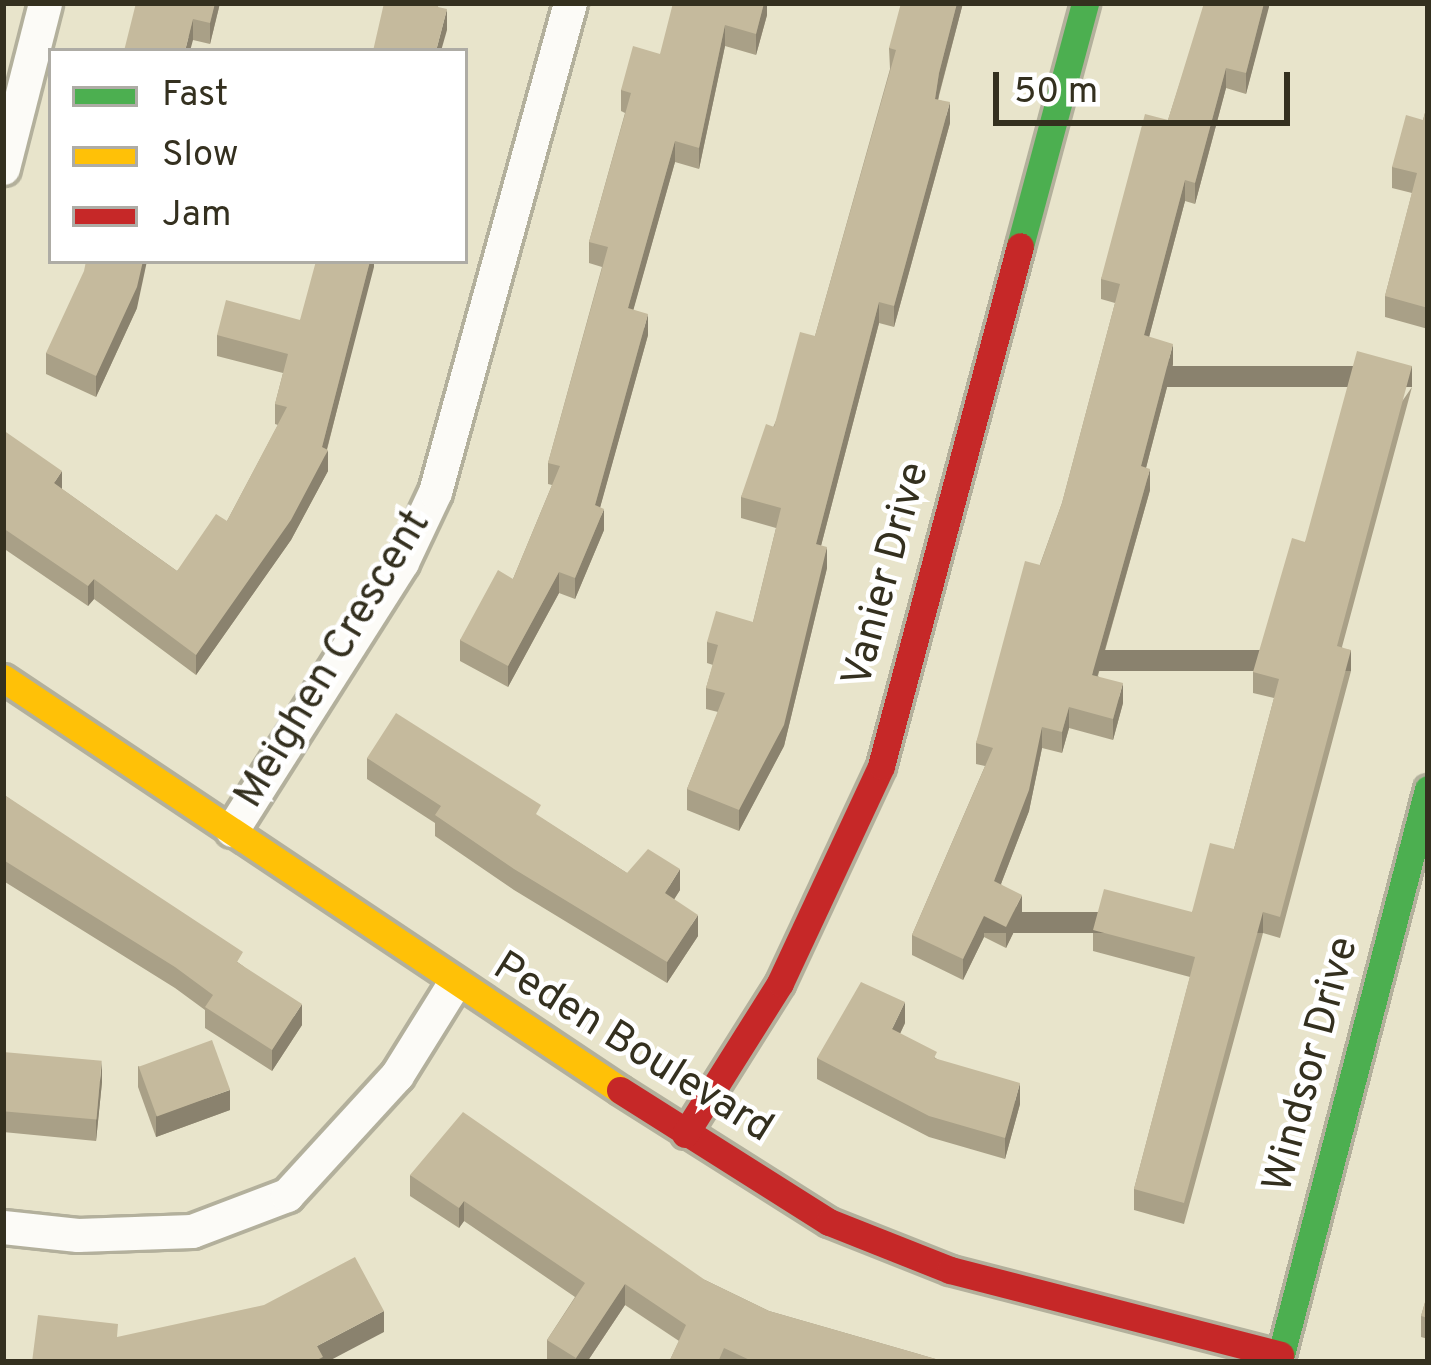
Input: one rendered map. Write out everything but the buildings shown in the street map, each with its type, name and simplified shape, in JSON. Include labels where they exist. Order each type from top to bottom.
[{"type":"street","points":[[3,168],[45,3]]},
{"type":"street","name":"Meighen Crescent","points":[[232,830],[402,562],[435,492],[570,3]]},
{"type":"street","name":"Vanier Drive","points":[[685,1134],[780,983],[881,766],[1085,3]]},
{"type":"street","name":"Peden Boulevard","points":[[3,678],[453,985],[829,1222],[950,1270],[1280,1359]]},
{"type":"street","name":"Windsor Drive","points":[[1280,1359],[1428,790]]},
{"type":"street","points":[[3,1227],[78,1235],[192,1231],[287,1195],[397,1075],[453,985]]},
{"type":"traffic: fast","points":[[1020,246],[1085,3]]},
{"type":"traffic: fast","points":[[1279,1362],[1428,789]]},
{"type":"traffic: slow","points":[[3,678],[620,1090]]},
{"type":"traffic: jam","points":[[685,1134],[780,983],[881,766],[1020,246]]},
{"type":"traffic: jam","points":[[620,1090],[829,1222],[950,1270],[1280,1355]]}]
